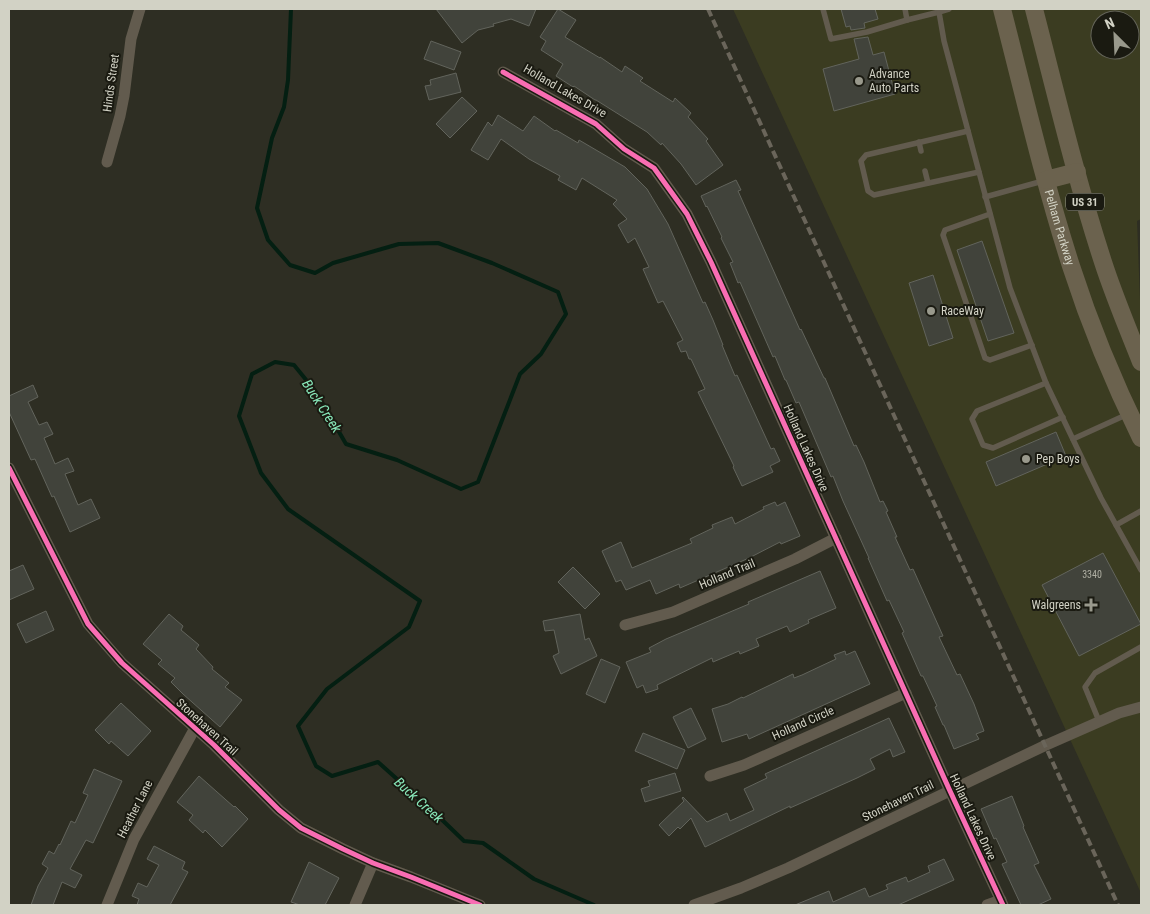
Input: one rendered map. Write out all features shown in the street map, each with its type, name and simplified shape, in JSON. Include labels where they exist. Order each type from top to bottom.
[{"type":"main road","name":"Pelham Parkway","points":[[1002,9],[1046,180],[1071,266],[1101,350],[1132,408],[1141,438]]},
{"type":"main road","name":"US 31","points":[[1034,9],[1058,107],[1104,264],[1141,362]]},
{"type":"main road","points":[[1046,180],[1077,172]]},
{"type":"street","name":"Hinds Street","points":[[107,162],[120,116],[131,39],[140,9]]},
{"type":"street","name":"Holland Lakes Drive","points":[[504,72],[596,124],[624,149],[654,168],[687,214],[711,262],[1002,902]]},
{"type":"street","name":"Stonehaven Trail","points":[[9,468],[88,624],[122,663],[214,745],[278,810],[301,828],[372,862],[480,905]]},
{"type":"street","name":"Holland Trail","points":[[625,626],[673,612],[795,559],[836,538]]},
{"type":"street","name":"Holland Circle","points":[[710,776],[744,765],[906,693]]},
{"type":"street","name":"Stonehaven Trail","points":[[694,905],[788,868],[1044,746],[1119,713],[1141,707]]},
{"type":"street","name":"Heather Lane","points":[[107,905],[134,839],[195,728]]},
{"type":"street","points":[[355,905],[372,862]]},
{"type":"street","points":[[987,905],[1002,902]]},
{"type":"lane","points":[[823,9],[831,39],[867,32],[949,9]]},
{"type":"lane","points":[[905,9],[907,20]]},
{"type":"lane","points":[[939,12],[944,41],[1010,288],[1046,383],[1102,498],[1141,570]]},
{"type":"lane","points":[[968,131],[866,155],[861,161],[868,190],[874,195],[979,172]]},
{"type":"lane","points":[[918,142],[920,151]]},
{"type":"lane","points":[[925,171],[928,183]]},
{"type":"lane","points":[[985,197],[1046,180]]},
{"type":"lane","points":[[990,214],[945,230],[943,235],[985,358],[990,360],[1032,345]]},
{"type":"lane","points":[[1046,383],[978,411],[972,419],[983,445],[992,448],[1063,417]]},
{"type":"lane","points":[[1073,439],[1132,408]]},
{"type":"lane","points":[[1116,525],[1141,511]]},
{"type":"lane","points":[[1100,721],[1085,687],[1094,673],[1141,647]]},
{"type":"shaded area","points":[[733,9],[1141,9],[1141,219],[1137,221],[1141,303],[1141,893]]},
{"type":"building","points":[[436,9],[536,9],[529,26],[511,19],[478,30],[462,43]]},
{"type":"building","points":[[558,9],[576,20],[565,37],[622,72],[625,66],[643,78],[640,81],[673,102],[675,98],[691,113],[688,117],[708,139],[706,141],[723,165],[696,185],[681,164],[662,143],[661,145],[647,132],[556,76],[563,64],[541,50],[546,41],[540,37]]},
{"type":"building","points":[[841,9],[875,9],[878,19],[864,23],[865,28],[851,30],[850,26],[846,27]]},
{"type":"building","name":"Advance Auto Parts","points":[[868,37],[873,55],[884,52],[895,94],[834,111],[823,69],[859,59],[854,39]]},
{"type":"building","points":[[431,41],[461,52],[454,70],[424,59]]},
{"type":"building","points":[[456,73],[461,92],[429,100],[425,86],[431,85],[430,80]]},
{"type":"building","points":[[462,97],[477,111],[450,138],[436,124]]},
{"type":"building","points":[[498,115],[523,131],[534,116],[555,131],[578,143],[579,140],[625,167],[647,189],[668,224],[703,303],[705,302],[713,320],[735,376],[737,375],[771,449],[774,448],[780,461],[770,466],[773,472],[742,486],[698,392],[705,389],[691,359],[689,359],[686,351],[681,352],[677,343],[683,340],[663,301],[658,303],[643,269],[649,267],[635,238],[628,243],[618,225],[627,219],[613,204],[617,200],[582,178],[576,190],[558,180],[560,176],[529,159],[501,139],[488,160],[471,150],[488,122],[492,126]]},
{"type":"building","points":[[736,180],[741,190],[738,191],[800,330],[825,378],[854,446],[856,445],[864,462],[880,502],[883,501],[888,511],[886,512],[897,537],[895,537],[910,570],[913,569],[943,636],[939,637],[957,675],[960,674],[974,704],[984,731],[976,734],[979,739],[954,749],[935,707],[937,706],[902,633],[904,632],[889,600],[887,601],[799,402],[796,403],[775,356],[773,357],[740,282],[738,283],[730,263],[733,262],[701,196]]},
{"type":"building","name":"RaceWay","points":[[982,241],[1014,333],[988,341],[957,250]]},
{"type":"building","name":"RaceWay","points":[[933,275],[953,338],[929,346],[909,283]]},
{"type":"building","points":[[33,385],[38,397],[28,402],[39,425],[47,422],[53,434],[44,438],[55,464],[68,458],[74,471],[65,474],[78,505],[91,499],[100,518],[70,532],[35,459],[31,460],[9,412],[9,396]]},
{"type":"building","name":"Pep Boys","points":[[1056,432],[1066,456],[996,486],[986,462]]},
{"type":"building","points":[[775,502],[777,506],[785,502],[800,536],[781,544],[780,542],[749,558],[680,588],[679,584],[656,594],[650,580],[626,590],[621,580],[616,582],[602,551],[621,542],[632,568],[692,543],[690,539],[713,528],[712,525],[732,517],[735,524]]},
{"type":"building","name":"Walgreens","points":[[1103,553],[1141,624],[1079,656],[1042,585]]},
{"type":"building","points":[[23,565],[34,589],[9,600],[9,571]]},
{"type":"building","points":[[573,567],[600,594],[585,609],[558,582]]},
{"type":"building","points":[[820,571],[836,608],[808,620],[809,623],[790,632],[787,626],[756,639],[759,646],[740,654],[739,651],[713,662],[712,658],[657,685],[658,689],[646,693],[643,685],[637,688],[626,662],[651,652],[649,648],[666,639],[749,604],[748,602]]},
{"type":"building","points":[[46,611],[54,630],[26,643],[17,624]]},
{"type":"building","points":[[169,614],[183,626],[181,630],[199,645],[196,649],[213,667],[212,669],[229,683],[225,687],[242,700],[220,727],[171,682],[175,678],[158,664],[162,660],[143,644]]},
{"type":"building","points":[[580,614],[585,640],[589,638],[597,656],[561,674],[553,656],[559,653],[554,630],[545,631],[543,621]]},
{"type":"building","points":[[845,651],[846,655],[855,651],[870,684],[749,739],[747,734],[722,742],[712,709],[743,698],[793,674],[794,678],[802,675],[836,659],[834,655]]},
{"type":"building","points":[[601,659],[620,667],[605,703],[586,694]]},
{"type":"building","points":[[121,703],[151,731],[128,756],[111,741],[109,744],[95,730]]},
{"type":"building","points":[[691,708],[706,739],[688,748],[673,717]]},
{"type":"building","points":[[889,718],[905,752],[893,757],[890,749],[870,759],[875,769],[857,778],[790,808],[790,806],[705,847],[691,818],[680,829],[678,827],[669,836],[659,825],[684,801],[683,797],[707,822],[727,813],[730,821],[754,810],[744,789],[767,778],[765,774]]},
{"type":"building","points":[[643,733],[685,750],[677,769],[635,751]]},
{"type":"building","points":[[94,769],[122,781],[93,843],[86,840],[70,869],[82,875],[75,888],[62,882],[53,905],[31,905],[38,886],[48,868],[42,864],[49,851],[54,854],[71,821],[75,823],[88,795],[83,793]]},
{"type":"building","points":[[675,773],[681,791],[645,802],[641,789],[650,786],[648,781]]},
{"type":"building","points":[[199,776],[248,819],[222,847],[205,830],[203,833],[189,820],[193,815],[177,802]]},
{"type":"building","points":[[1012,796],[1039,863],[1034,865],[1051,899],[1038,905],[1021,905],[1002,864],[1007,862],[996,838],[994,839],[981,809]]},
{"type":"building","points":[[154,846],[185,862],[182,869],[188,872],[170,905],[137,905],[139,899],[132,896],[138,883],[147,887],[159,865],[147,859]]},
{"type":"building","points":[[944,859],[954,880],[898,905],[795,905],[829,891],[833,902],[865,888],[869,897],[888,889],[886,885],[906,877],[908,882],[930,872],[928,866]]},
{"type":"building","points":[[309,862],[339,878],[325,905],[300,905],[291,902]]},
{"type":"waterway","name":"Buck Creek","points":[[291,9],[288,80],[284,107],[272,138],[257,208],[268,240],[290,265],[315,273],[333,263],[399,244],[438,243],[492,263],[558,292],[566,314],[541,354],[520,374],[478,482],[461,489],[397,460],[346,444],[316,392],[294,365],[275,362],[252,374],[239,416],[261,473],[288,509],[420,601],[409,627],[327,689],[298,726],[316,766],[332,776],[378,762],[464,841],[483,843],[534,879],[594,905]]},
{"type":"railway","points":[[708,9],[1118,905]]},
{"type":"cycle path","points":[[503,72],[596,124],[624,149],[654,168],[687,214],[711,262],[1003,905]]},
{"type":"cycle path","points":[[9,468],[88,624],[122,663],[214,745],[279,810],[301,828],[343,849],[373,863],[480,905]]},
{"type":"place","name":"Advance Auto Parts","points":[[859,81]]},
{"type":"place","name":"RaceWay","points":[[931,311]]},
{"type":"place","name":"Pep Boys","points":[[1026,459]]},
{"type":"place","name":"Walgreens","points":[[1091,605]]}]
